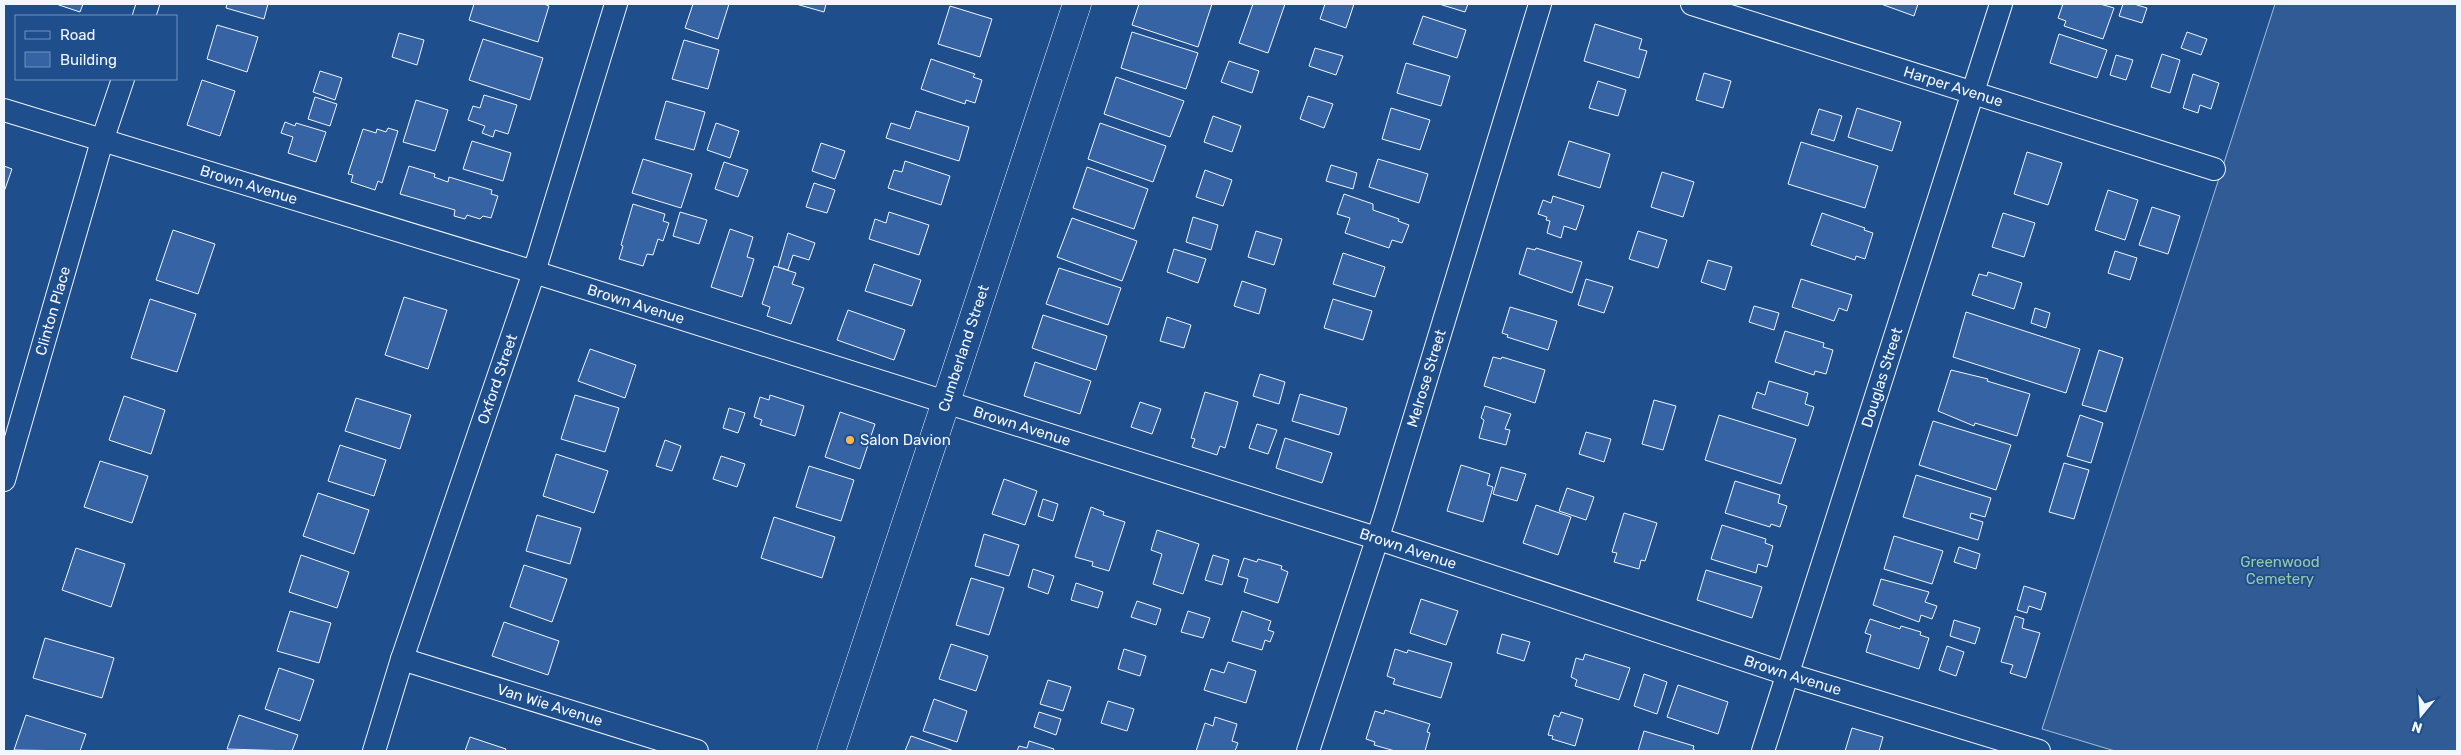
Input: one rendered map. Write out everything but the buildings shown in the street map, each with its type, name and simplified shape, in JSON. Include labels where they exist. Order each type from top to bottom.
[{"type":"street","name":"Oxford Street","points":[[374,751],[402,659],[534,272],[616,4]]},
{"type":"street","name":"Cumberland Street","points":[[831,751],[1077,4]]},
{"type":"street","name":"Melrose Street","points":[[1308,751],[1376,538],[1540,4]]},
{"type":"street","name":"Harper Avenue","points":[[1692,4],[2214,169]]},
{"type":"street","name":"Douglas Street","points":[[1763,751],[2001,4]]},
{"type":"street","name":"Clinton Place","points":[[4,480],[102,141],[123,80]]},
{"type":"street","name":"Brown Avenue","points":[[4,110],[534,272],[1376,538],[1787,674],[2039,751]]},
{"type":"street","name":"Van Wie Avenue","points":[[402,659],[698,751]]},
{"type":"shaded area","name":"Greenwood Cemetery","points":[[2275,4],[2457,4],[2457,751],[2115,751],[2042,729]]},
{"type":"place","name":"Salon Davion","points":[[850,440]]}]
